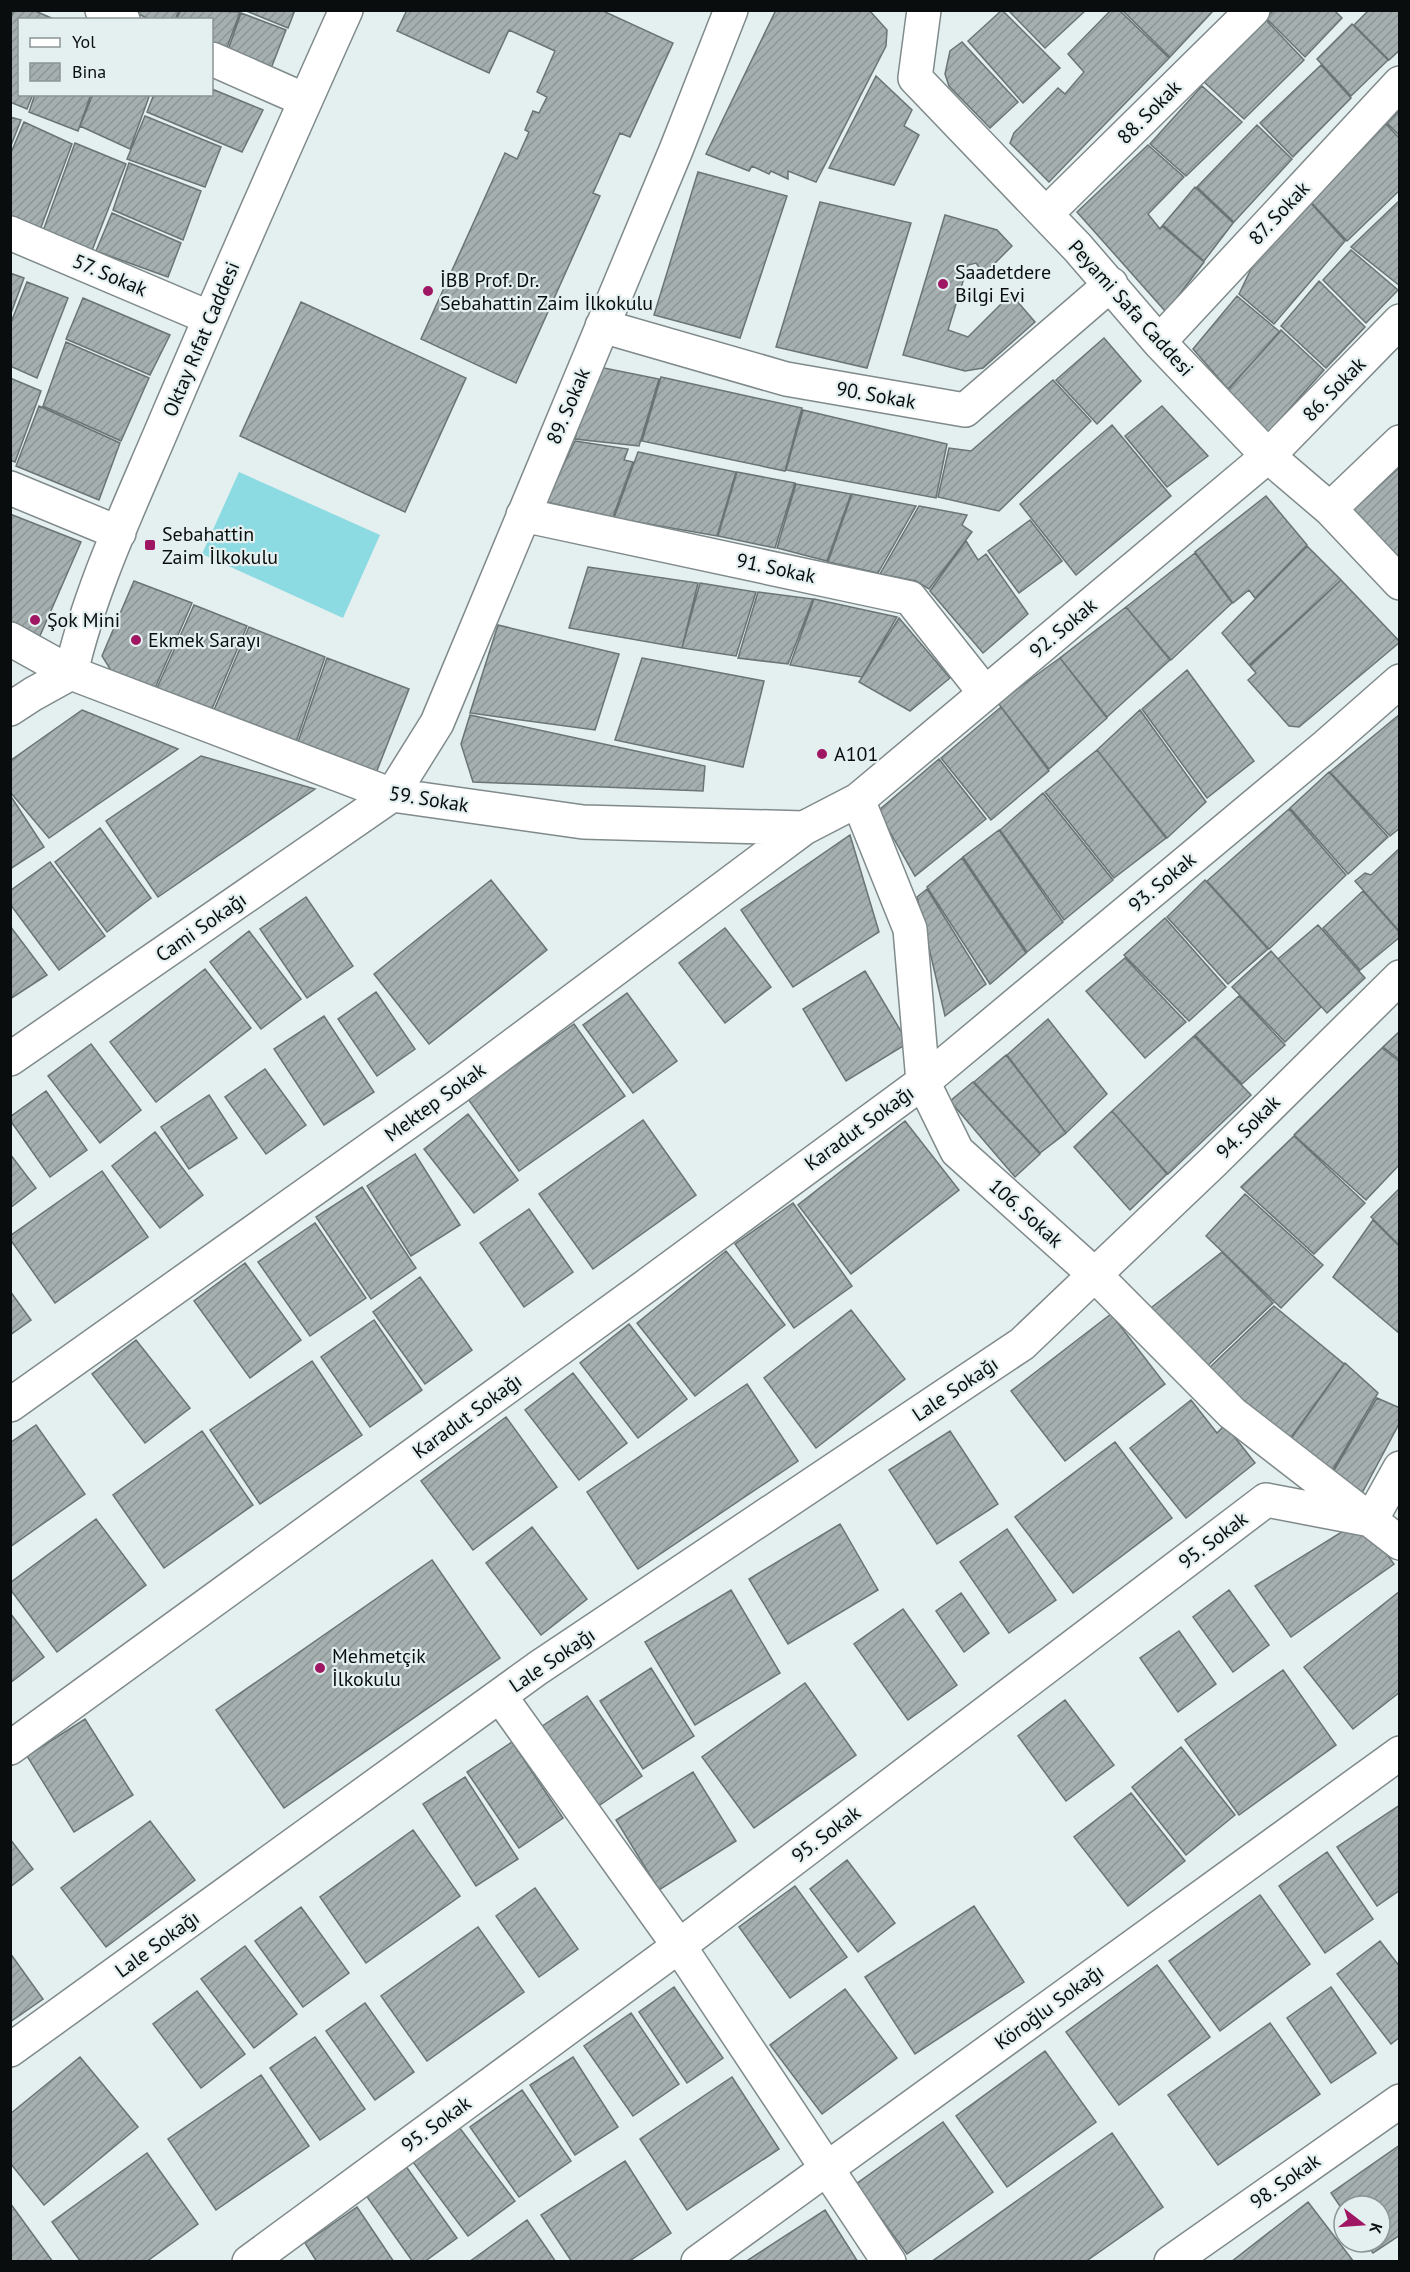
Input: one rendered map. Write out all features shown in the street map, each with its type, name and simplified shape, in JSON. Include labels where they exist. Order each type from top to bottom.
[{"type":"street","points":[[102,10],[119,18]]},
{"type":"street","name":"Oktay Rıfat Caddesi","points":[[71,673],[78,641],[119,533],[210,318],[346,10]]},
{"type":"street","name":"89. Sokak","points":[[392,795],[437,723],[676,150],[731,10]]},
{"type":"street","name":"Peyami Safa Caddesi","points":[[924,10],[915,78],[1046,214],[1111,284],[1160,342],[1268,456],[1330,508],[1400,583]]},
{"type":"street","name":"88. Sokak","points":[[1046,214],[1253,10]]},
{"type":"street","points":[[213,58],[305,100]]},
{"type":"street","name":"87. Sokak","points":[[1160,342],[1400,84]]},
{"type":"street","name":"57. Sokak","points":[[10,233],[210,318]]},
{"type":"street","name":"90. Sokak","points":[[602,326],[786,379],[965,410],[1111,284]]},
{"type":"street","name":"86. Sokak","points":[[1268,456],[1400,321]]},
{"type":"street","points":[[1330,508],[1400,442]]},
{"type":"street","name":"92. Sokak","points":[[858,800],[1268,456]]},
{"type":"street","points":[[10,488],[119,533]]},
{"type":"street","name":"91. Sokak","points":[[523,515],[910,598],[985,693]]},
{"type":"street","name":"59. Sokak","points":[[10,639],[71,673],[392,795],[582,822],[804,828]]},
{"type":"street","points":[[10,709],[71,673]]},
{"type":"street","name":"93. Sokak","points":[[922,1082],[1326,746],[1400,681]]},
{"type":"street","name":"Cami Sokağı","points":[[10,1059],[392,795]]},
{"type":"street","name":"106. Sokak","points":[[858,800],[910,929],[922,1082],[957,1151],[1094,1274],[1232,1413],[1400,1543]]},
{"type":"street","name":"Mektep Sokak","points":[[10,1405],[456,1088],[804,828],[858,800]]},
{"type":"street","name":"94. Sokak","points":[[1094,1274],[1213,1162],[1400,977]]},
{"type":"street","name":"Karadut Sokağı","points":[[10,1748],[922,1082]]},
{"type":"street","name":"Lale Sokağı","points":[[10,2050],[500,1696],[1022,1344],[1094,1274]]},
{"type":"street","points":[[1371,1520],[1400,1467]]},
{"type":"street","name":"95. Sokak","points":[[249,2262],[680,1946],[1266,1500],[1371,1520]]},
{"type":"street","points":[[500,1696],[680,1946],[889,2262]]},
{"type":"street","name":"Köroğlu Sokağı","points":[[698,2262],[1400,1753]]},
{"type":"street","name":"98. Sokak","points":[[1171,2262],[1400,2101]]},
{"type":"shaded area","points":[[239,472],[380,535],[343,618],[202,554]]},
{"type":"building","points":[[14,10],[33,10],[51,18],[18,18],[18,96],[32,96],[27,109],[10,102],[10,20]]},
{"type":"building","points":[[130,10],[179,10],[176,18],[147,18]]},
{"type":"building","points":[[181,10],[240,12],[225,53],[213,47],[213,18],[177,18]]},
{"type":"building","points":[[244,10],[295,10],[288,28]]},
{"type":"building","points":[[407,10],[601,10],[673,43],[630,137],[620,133],[593,193],[600,196],[516,383],[421,339],[505,153],[517,159],[529,132],[525,130],[533,111],[539,113],[547,97],[537,92],[555,51],[509,30],[489,73],[397,31]]},
{"type":"building","points":[[776,10],[869,10],[887,30],[886,46],[816,182],[788,171],[788,179],[752,166],[749,171],[706,154]]},
{"type":"building","points":[[1002,10],[1060,68],[1023,103],[968,41]]},
{"type":"building","points":[[1008,10],[1086,10],[1045,48]]},
{"type":"building","points":[[1111,10],[1119,10],[1169,58],[1049,182],[1010,143],[1014,133],[1058,88],[1065,94],[1084,72],[1068,54]]},
{"type":"building","points":[[1122,10],[1214,10],[1170,57]]},
{"type":"building","points":[[1274,10],[1334,10],[1342,18],[1305,57],[1266,18]]},
{"type":"building","points":[[1369,10],[1400,10],[1400,50],[1389,60],[1354,25]]},
{"type":"building","points":[[241,13],[286,30],[270,71],[227,53]]},
{"type":"building","points":[[1265,19],[1304,60],[1244,119],[1203,81]]},
{"type":"building","points":[[1352,24],[1388,60],[1351,96],[1317,59]]},
{"type":"building","points":[[962,42],[1018,102],[990,128],[949,86],[945,74],[950,51]]},
{"type":"building","points":[[1321,65],[1351,98],[1293,157],[1260,123]]},
{"type":"building","points":[[876,76],[912,110],[904,126],[919,135],[894,185],[829,168]]},
{"type":"building","points":[[1202,86],[1242,122],[1186,176],[1150,144]]},
{"type":"building","points":[[213,89],[263,110],[242,152],[147,112],[153,96],[213,96]]},
{"type":"building","points":[[34,96],[90,96],[78,131],[29,112]]},
{"type":"building","points":[[92,96],[149,96],[130,149],[80,126]]},
{"type":"building","points":[[1400,110],[1400,136],[1387,123]]},
{"type":"building","points":[[145,116],[221,147],[205,187],[127,159]]},
{"type":"building","points":[[10,117],[21,120],[10,148]]},
{"type":"building","points":[[24,122],[72,144],[40,230],[10,216],[10,155]]},
{"type":"building","points":[[1386,124],[1400,139],[1400,190],[1347,241],[1309,200]]},
{"type":"building","points":[[1257,125],[1292,159],[1234,222],[1197,187]]},
{"type":"building","points":[[75,143],[126,164],[91,253],[43,231]]},
{"type":"building","points":[[1148,145],[1184,177],[1148,214],[1160,229],[1162,226],[1204,262],[1166,312],[1077,212]]},
{"type":"building","points":[[129,163],[201,191],[183,240],[113,210]]},
{"type":"building","points":[[698,172],[787,196],[740,338],[654,315]]},
{"type":"building","points":[[1195,187],[1233,223],[1204,261],[1163,225]]},
{"type":"building","points":[[1308,200],[1345,241],[1274,324],[1239,294],[1254,263]]},
{"type":"building","points":[[1400,200],[1400,286],[1351,247]]},
{"type":"building","points":[[820,202],[911,223],[867,368],[776,347]]},
{"type":"building","points":[[112,213],[181,243],[168,277],[96,251]]},
{"type":"building","name":"Saadetdere Bilgi Evi","points":[[945,215],[997,230],[1012,246],[984,274],[976,263],[968,265],[948,330],[968,337],[1011,294],[1035,322],[983,368],[965,371],[903,355]]},
{"type":"building","points":[[1351,250],[1398,290],[1366,323],[1323,280]]},
{"type":"building","points":[[10,273],[24,278],[10,316]]},
{"type":"building","points":[[1319,281],[1365,327],[1326,368],[1281,326]]},
{"type":"building","points":[[27,282],[68,298],[37,378],[10,366],[10,325]]},
{"type":"building","points":[[1237,296],[1280,332],[1228,389],[1193,349]]},
{"type":"building","points":[[83,298],[170,335],[150,375],[66,339]]},
{"type":"building","points":[[301,302],[466,378],[405,512],[240,436]]},
{"type":"building","points":[[1281,330],[1324,370],[1268,433],[1228,390]]},
{"type":"building","points":[[1104,338],[1141,381],[1097,424],[1056,380]]},
{"type":"building","points":[[66,342],[149,378],[121,441],[43,406]]},
{"type":"building","points":[[594,366],[659,379],[639,446],[575,439]]},
{"type":"building","points":[[661,377],[802,408],[785,471],[642,441]]},
{"type":"building","points":[[10,378],[41,391],[15,462],[10,460]]},
{"type":"building","points":[[1053,380],[1091,421],[999,511],[938,497],[949,448],[971,451]]},
{"type":"building","points":[[39,406],[120,443],[99,500],[16,466]]},
{"type":"building","points":[[1162,406],[1208,456],[1167,487],[1125,436]]},
{"type":"building","points":[[803,410],[947,444],[936,498],[786,470]]},
{"type":"building","points":[[1112,425],[1171,496],[1076,575],[1020,504]]},
{"type":"building","points":[[575,441],[628,449],[624,460],[633,462],[613,517],[546,502]]},
{"type":"building","points":[[638,452],[736,472],[717,536],[614,518]]},
{"type":"building","points":[[1400,467],[1400,559],[1353,510]]},
{"type":"building","points":[[737,472],[795,483],[775,548],[718,536]]},
{"type":"building","points":[[796,484],[851,494],[827,561],[777,548]]},
{"type":"building","points":[[852,494],[916,506],[878,573],[828,562]]},
{"type":"building","points":[[1266,496],[1307,545],[1255,598],[1249,590],[1233,603],[1195,552]]},
{"type":"building","points":[[919,506],[967,515],[962,525],[972,532],[929,589],[916,581],[880,574]]},
{"type":"building","points":[[10,514],[81,542],[39,638],[10,624]]},
{"type":"building","points":[[1030,520],[1062,561],[1019,593],[988,551]]},
{"type":"building","points":[[966,541],[978,560],[986,554],[1028,614],[983,653],[930,591]]},
{"type":"building","points":[[1307,546],[1341,580],[1249,665],[1222,633]]},
{"type":"building","points":[[1195,553],[1232,603],[1171,660],[1126,607]]},
{"type":"building","points":[[588,567],[698,583],[682,648],[569,628]]},
{"type":"building","points":[[1341,580],[1400,642],[1299,727],[1289,726],[1248,680],[1256,673],[1250,666]]},
{"type":"building","points":[[134,581],[192,603],[155,688],[112,672],[102,656]]},
{"type":"building","points":[[700,583],[756,592],[736,656],[682,648]]},
{"type":"building","points":[[758,592],[813,599],[788,664],[738,658]]},
{"type":"building","points":[[814,599],[897,617],[862,677],[790,665]]},
{"type":"building","points":[[194,605],[247,626],[212,709],[157,688]]},
{"type":"building","points":[[1126,607],[1170,660],[1107,717],[1060,658]]},
{"type":"building","points":[[899,618],[950,678],[910,711],[859,682]]},
{"type":"building","points":[[498,625],[619,654],[595,730],[470,713]]},
{"type":"building","points":[[249,627],[325,657],[295,745],[214,710]]},
{"type":"building","points":[[327,658],[409,689],[376,773],[297,745]]},
{"type":"building","points":[[642,658],[764,681],[743,767],[615,740]]},
{"type":"building","points":[[1060,658],[1107,718],[1049,769],[998,703]]},
{"type":"building","points":[[1187,670],[1254,761],[1207,798],[1142,709]]},
{"type":"building","points":[[1001,707],[1049,771],[991,820],[941,758]]},
{"type":"building","points":[[82,710],[178,749],[49,838],[10,792],[10,761]]},
{"type":"building","points":[[1140,710],[1206,802],[1167,838],[1097,750]]},
{"type":"building","points":[[1400,714],[1400,828],[1390,836],[1330,772]]},
{"type":"building","points":[[470,715],[705,766],[703,791],[473,782],[461,744]]},
{"type":"building","points":[[1097,750],[1166,838],[1114,878],[1045,792]]},
{"type":"building","points":[[201,756],[315,789],[158,897],[106,821]]},
{"type":"building","points":[[939,759],[986,819],[915,876],[878,811]]},
{"type":"building","points":[[1329,772],[1388,837],[1348,874],[1290,808]]},
{"type":"building","points":[[1043,793],[1113,880],[1064,920],[1000,830]]},
{"type":"building","points":[[10,795],[44,847],[10,869]]},
{"type":"building","points":[[1289,809],[1346,875],[1269,949],[1207,881]]},
{"type":"building","points":[[100,828],[151,898],[107,932],[55,862]]},
{"type":"building","points":[[999,830],[1063,922],[1027,952],[963,857]]},
{"type":"building","points":[[850,835],[879,932],[793,987],[741,910]]},
{"type":"building","points":[[1400,848],[1400,932],[1355,881],[1365,873],[1371,875]]},
{"type":"building","points":[[962,858],[1026,953],[990,984],[927,887]]},
{"type":"building","points":[[50,862],[105,936],[59,970],[10,904],[10,891]]},
{"type":"building","points":[[491,880],[547,950],[429,1044],[374,974]]},
{"type":"building","points":[[1205,880],[1268,949],[1228,984],[1167,917]]},
{"type":"building","points":[[927,889],[986,984],[945,1016],[917,897]]},
{"type":"building","points":[[1363,891],[1400,933],[1400,937],[1360,970],[1323,928]]},
{"type":"building","points":[[306,897],[353,966],[307,998],[260,929]]},
{"type":"building","points":[[1165,918],[1226,987],[1189,1021],[1124,955]]},
{"type":"building","points":[[1318,925],[1365,978],[1327,1013],[1278,959]]},
{"type":"building","points":[[10,926],[47,975],[10,999]]},
{"type":"building","points":[[725,928],[771,987],[725,1023],[679,963]]},
{"type":"building","points":[[249,931],[301,999],[261,1029],[210,962]]},
{"type":"building","points":[[1271,951],[1321,1007],[1285,1042],[1232,987]]},
{"type":"building","points":[[1125,958],[1186,1022],[1145,1058],[1086,991]]},
{"type":"building","points":[[205,969],[251,1028],[156,1102],[110,1042]]},
{"type":"building","points":[[865,971],[908,1043],[846,1081],[803,1009]]},
{"type":"building","points":[[376,992],[415,1049],[377,1076],[338,1019]]},
{"type":"building","points":[[627,993],[677,1061],[633,1093],[583,1025]]},
{"type":"building","points":[[1239,996],[1285,1045],[1242,1084],[1195,1035]]},
{"type":"building","points":[[324,1016],[374,1092],[324,1125],[274,1049]]},
{"type":"building","points":[[1048,1019],[1107,1094],[1066,1133],[1007,1055]]},
{"type":"building","points":[[574,1024],[625,1096],[519,1171],[468,1099]]},
{"type":"building","points":[[1400,1031],[1400,1060],[1383,1047]]},
{"type":"building","points":[[1194,1036],[1251,1095],[1168,1174],[1112,1111]]},
{"type":"building","points":[[91,1044],[141,1110],[100,1143],[48,1076]]},
{"type":"building","points":[[1382,1048],[1400,1062],[1400,1164],[1366,1200],[1294,1135]]},
{"type":"building","points":[[1006,1055],[1066,1133],[1040,1153],[974,1082]]},
{"type":"building","points":[[265,1069],[306,1125],[266,1154],[225,1097]]},
{"type":"building","points":[[973,1082],[1040,1154],[1015,1177],[950,1101]]},
{"type":"building","points":[[46,1091],[87,1150],[50,1177],[10,1120],[10,1117]]},
{"type":"building","points":[[209,1095],[237,1138],[189,1169],[161,1127]]},
{"type":"building","points":[[1112,1111],[1167,1174],[1130,1210],[1074,1147]]},
{"type":"building","points":[[468,1114],[518,1180],[474,1213],[424,1149]]},
{"type":"building","points":[[643,1120],[696,1195],[593,1269],[539,1194]]},
{"type":"building","points":[[905,1121],[959,1190],[851,1274],[798,1205]]},
{"type":"building","points":[[155,1132],[203,1195],[160,1228],[112,1166]]},
{"type":"building","points":[[1294,1136],[1365,1203],[1314,1254],[1241,1187]]},
{"type":"building","points":[[10,1154],[36,1188],[10,1208]]},
{"type":"building","points":[[415,1154],[460,1225],[411,1256],[367,1186]]},
{"type":"building","points":[[102,1171],[148,1237],[55,1303],[10,1236]]},
{"type":"building","points":[[362,1187],[416,1268],[371,1299],[316,1217]]},
{"type":"building","points":[[1400,1188],[1400,1246],[1371,1217]]},
{"type":"building","points":[[1245,1194],[1323,1265],[1281,1308],[1206,1236]]},
{"type":"building","points":[[793,1203],[852,1286],[794,1328],[735,1244]]},
{"type":"building","points":[[529,1209],[573,1272],[524,1307],[480,1243]]},
{"type":"building","points":[[1373,1220],[1400,1247],[1400,1334],[1333,1277]]},
{"type":"building","points":[[315,1223],[366,1298],[310,1336],[258,1262]]},
{"type":"building","points":[[726,1251],[785,1325],[695,1396],[637,1323]]},
{"type":"building","points":[[1222,1252],[1273,1303],[1201,1372],[1147,1311]]},
{"type":"building","points":[[245,1263],[301,1340],[250,1378],[194,1301]]},
{"type":"building","points":[[420,1277],[472,1350],[425,1384],[373,1312]]},
{"type":"building","points":[[10,1291],[31,1320],[10,1335]]},
{"type":"building","points":[[1274,1306],[1344,1364],[1287,1443],[1206,1371]]},
{"type":"building","points":[[851,1310],[905,1379],[816,1448],[764,1378]]},
{"type":"building","points":[[1111,1314],[1165,1384],[1065,1461],[1011,1391]]},
{"type":"building","points":[[374,1320],[422,1390],[370,1427],[321,1357]]},
{"type":"building","points":[[629,1324],[687,1399],[638,1438],[580,1363]]},
{"type":"building","points":[[136,1340],[190,1408],[145,1443],[92,1374]]},
{"type":"building","points":[[312,1361],[362,1435],[260,1504],[210,1430]]},
{"type":"building","points":[[1345,1363],[1378,1393],[1329,1476],[1288,1443]]},
{"type":"building","points":[[573,1373],[627,1443],[579,1480],[525,1410]]},
{"type":"building","points":[[747,1384],[798,1461],[638,1569],[587,1492]]},
{"type":"building","points":[[1377,1398],[1400,1408],[1400,1422],[1361,1495],[1330,1477]]},
{"type":"building","points":[[1191,1400],[1217,1433],[1225,1425],[1255,1463],[1186,1518],[1130,1448]]},
{"type":"building","points":[[506,1417],[557,1487],[473,1550],[421,1481]]},
{"type":"building","points":[[36,1425],[85,1494],[10,1547],[10,1443]]},
{"type":"building","points":[[202,1431],[253,1505],[164,1568],[113,1495]]},
{"type":"building","points":[[950,1431],[998,1504],[937,1544],[889,1470]]},
{"type":"building","points":[[1115,1442],[1172,1518],[1073,1593],[1015,1517]]},
{"type":"building","points":[[96,1519],[146,1585],[57,1652],[10,1589],[10,1583]]},
{"type":"building","points":[[1361,1520],[1394,1564],[1291,1637],[1255,1586]]},
{"type":"building","points":[[840,1524],[878,1590],[788,1644],[749,1579]]},
{"type":"building","points":[[532,1527],[587,1599],[541,1635],[486,1563]]},
{"type":"building","points":[[1007,1529],[1056,1600],[1009,1633],[960,1562]]},
{"type":"building","points":[[432,1560],[500,1658],[284,1808],[216,1710]]},
{"type":"building","points":[[731,1590],[780,1673],[695,1725],[645,1642]]},
{"type":"building","points":[[1229,1590],[1269,1645],[1233,1672],[1193,1617]]},
{"type":"building","points":[[1400,1591],[1400,1692],[1353,1729],[1304,1667]]},
{"type":"building","points":[[961,1593],[989,1633],[964,1652],[936,1611]]},
{"type":"building","points":[[903,1609],[957,1685],[908,1720],[854,1644]]},
{"type":"building","points":[[10,1613],[44,1657],[10,1683]]},
{"type":"building","points":[[1179,1631],[1216,1684],[1178,1712],[1140,1658]]},
{"type":"building","points":[[651,1668],[694,1736],[643,1769],[600,1701]]},
{"type":"building","points":[[1283,1670],[1336,1745],[1239,1815],[1185,1740]]},
{"type":"building","points":[[805,1683],[856,1755],[754,1828],[702,1757]]},
{"type":"building","points":[[587,1696],[642,1776],[597,1807],[541,1727]]},
{"type":"building","points":[[1065,1700],[1114,1765],[1066,1801],[1018,1736]]},
{"type":"building","points":[[85,1719],[133,1795],[74,1832],[27,1756]]},
{"type":"building","points":[[512,1742],[563,1818],[519,1848],[467,1772]]},
{"type":"building","points":[[1181,1747],[1235,1815],[1186,1855],[1132,1787]]},
{"type":"building","points":[[693,1772],[736,1841],[659,1890],[616,1820]]},
{"type":"building","points":[[465,1777],[518,1859],[476,1886],[423,1804]]},
{"type":"building","points":[[1131,1793],[1185,1861],[1128,1906],[1074,1837]]},
{"type":"building","points":[[1400,1805],[1400,1890],[1377,1906],[1337,1847]]},
{"type":"building","points":[[150,1821],[195,1880],[106,1947],[61,1888]]},
{"type":"building","points":[[413,1830],[460,1896],[366,1963],[320,1897]]},
{"type":"building","points":[[10,1839],[33,1869],[10,1887]]},
{"type":"building","points":[[1327,1852],[1373,1919],[1325,1953],[1279,1886]]},
{"type":"building","points":[[847,1860],[895,1923],[858,1952],[810,1889]]},
{"type":"building","points":[[795,1886],[847,1957],[790,1998],[739,1927]]},
{"type":"building","points":[[535,1888],[578,1949],[539,1977],[496,1916]]},
{"type":"building","points":[[1260,1895],[1310,1964],[1220,2031],[1169,1961]]},
{"type":"building","points":[[974,1906],[1024,1982],[915,2054],[865,1977]]},
{"type":"building","points":[[301,1907],[349,1973],[303,2007],[255,1941]]},
{"type":"building","points":[[478,1927],[524,1992],[427,2061],[381,1996]]},
{"type":"building","points":[[1380,1941],[1400,1967],[1400,2037],[1391,2044],[1337,1974]]},
{"type":"building","points":[[245,1946],[297,2014],[254,2048],[201,1979]]},
{"type":"building","points":[[10,1953],[43,1999],[10,2022]]},
{"type":"building","points":[[1157,1965],[1210,2037],[1119,2105],[1066,2032]]},
{"type":"building","points":[[674,1987],[723,2058],[687,2083],[639,2012]]},
{"type":"building","points":[[1331,1987],[1376,2053],[1331,2083],[1287,2018]]},
{"type":"building","points":[[845,1989],[897,2058],[822,2114],[770,2045]]},
{"type":"building","points":[[197,1991],[245,2054],[201,2088],[153,2024]]},
{"type":"building","points":[[365,2003],[414,2072],[375,2100],[326,2031]]},
{"type":"building","points":[[631,2013],[679,2084],[633,2116],[584,2046]]},
{"type":"building","points":[[1270,2023],[1320,2094],[1218,2165],[1168,2095]]},
{"type":"building","points":[[315,2037],[365,2109],[320,2140],[270,2068]]},
{"type":"building","points":[[1045,2051],[1096,2122],[1007,2187],[956,2116]]},
{"type":"building","points":[[80,2057],[138,2127],[44,2205],[10,2163],[10,2114]]},
{"type":"building","points":[[573,2057],[618,2127],[575,2155],[530,2085]]},
{"type":"building","points":[[261,2075],[309,2146],[216,2210],[168,2139]]},
{"type":"building","points":[[732,2077],[779,2149],[687,2210],[640,2139]]},
{"type":"building","points":[[522,2090],[571,2161],[519,2197],[470,2127]]},
{"type":"building","points":[[943,2122],[993,2192],[907,2254],[856,2184]]},
{"type":"building","points":[[459,2127],[515,2201],[468,2236],[413,2162]]},
{"type":"building","points":[[1112,2133],[1163,2207],[1085,2262],[931,2262]]},
{"type":"building","points":[[1400,2145],[1400,2235],[1392,2240],[1392,2194],[1331,2193]]},
{"type":"building","points":[[147,2153],[198,2224],[146,2262],[81,2262],[52,2222]]},
{"type":"building","points":[[625,2161],[671,2233],[628,2262],[572,2262],[541,2215]]},
{"type":"building","points":[[405,2165],[457,2238],[424,2262],[413,2262],[365,2194]]},
{"type":"building","points":[[1308,2202],[1332,2233],[1332,2254],[1348,2254],[1354,2262],[1231,2262]]},
{"type":"building","points":[[10,2203],[53,2262],[10,2262]]},
{"type":"building","points":[[357,2207],[394,2262],[317,2262],[305,2243]]},
{"type":"building","points":[[825,2210],[858,2262],[745,2262]]},
{"type":"building","points":[[527,2220],[556,2262],[469,2262]]},
{"type":"place","name":"Saadetdere Bilgi Evi","points":[[943,284]]},
{"type":"place","name":"İBB Prof. Dr. Sebahattin Zaim İlkokulu","points":[[428,291]]},
{"type":"place","name":"Sebahattin Zaim İlkokulu","points":[[150,545]]},
{"type":"place","name":"Şok Mini","points":[[35,620]]},
{"type":"place","name":"Ekmek Sarayı","points":[[136,640]]},
{"type":"place","name":"A101","points":[[822,754]]},
{"type":"place","name":"Mehmetçik İlkokulu","points":[[320,1668]]}]
